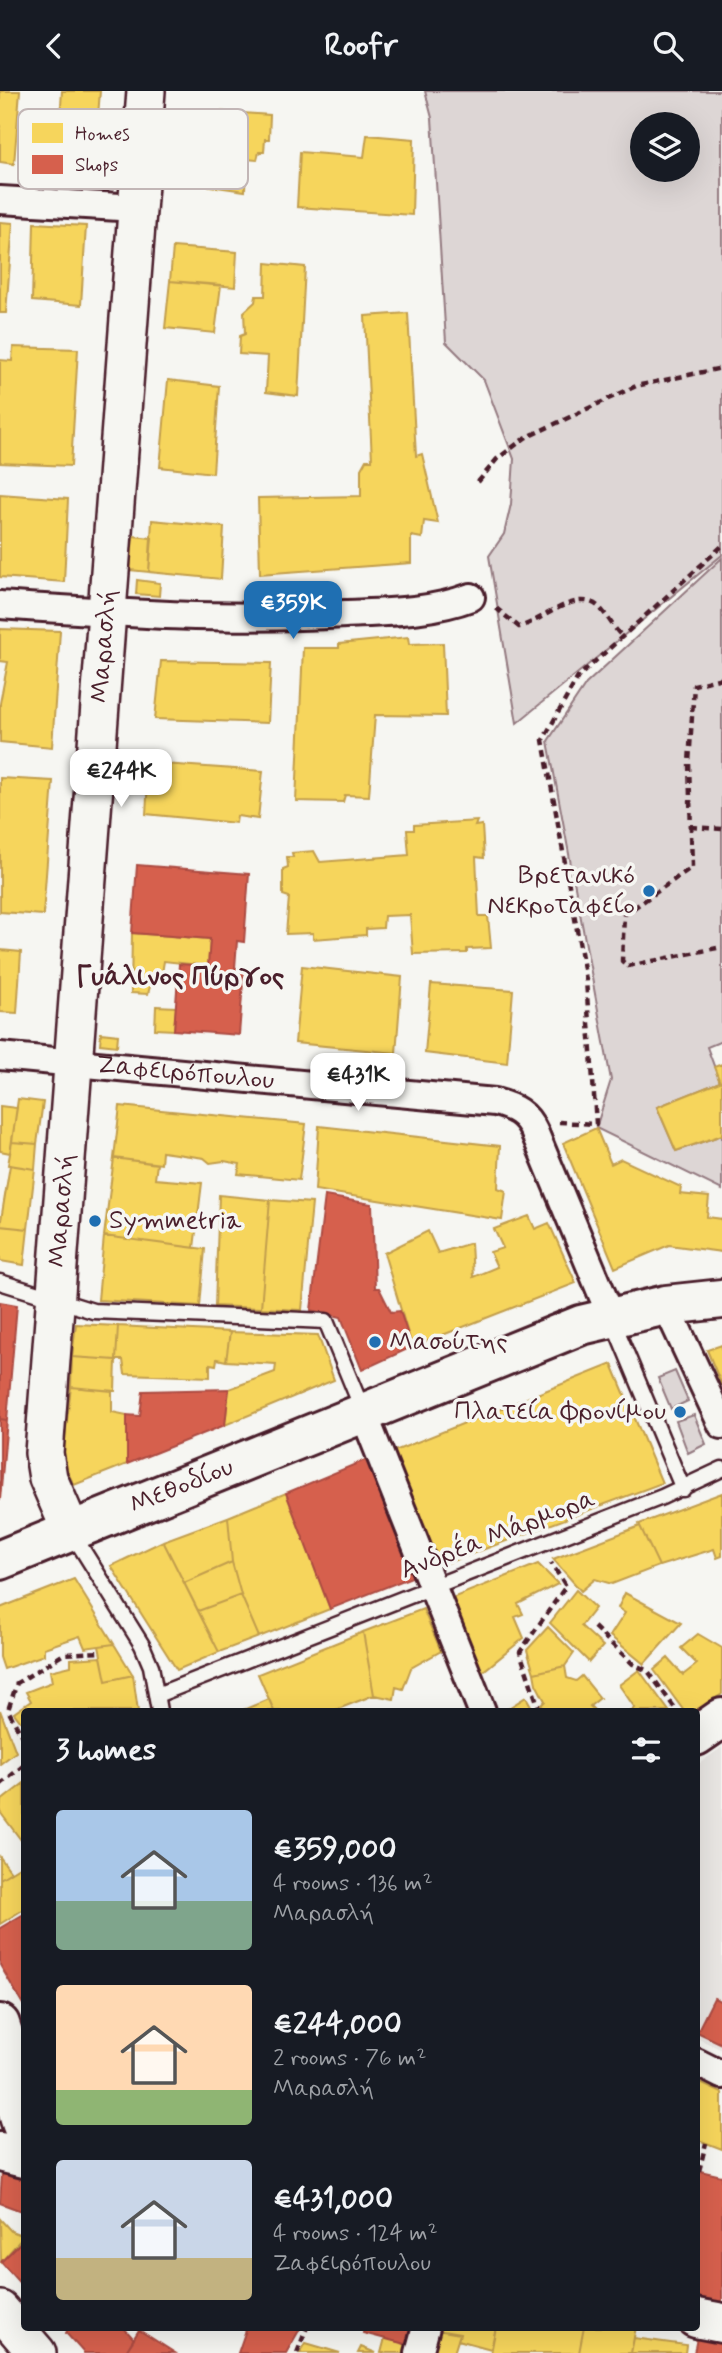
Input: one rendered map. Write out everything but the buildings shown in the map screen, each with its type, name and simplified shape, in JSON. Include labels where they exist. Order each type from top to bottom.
[{"type":"main road","points":[[611,1316],[666,1305],[722,1299]]},
{"type":"main road","name":"Μεθοδίου","points":[[0,1560],[416,1390],[611,1316]]},
{"type":"main road","points":[[700,1733],[722,1718]]},
{"type":"main road","points":[[0,2024],[8,2048],[12,2087],[21,2119]]},
{"type":"main road","points":[[0,2152],[21,2157]]},
{"type":"main road","points":[[700,2319],[722,2323]]},
{"type":"street","name":"Μαρασλή","points":[[145,109],[146,91]]},
{"type":"street","name":"Μαρασλή","points":[[71,1531],[48,1478],[44,1462],[138,189]]},
{"type":"street","points":[[0,200],[137,208]]},
{"type":"street","points":[[0,605],[217,619],[414,611],[446,606],[471,597]]},
{"type":"street","name":"Ζαφειρόπουλου","points":[[0,1056],[495,1102],[514,1108],[528,1119],[534,1131],[611,1316]]},
{"type":"street","points":[[666,1305],[722,1425]]},
{"type":"street","points":[[363,1412],[481,1708]]},
{"type":"street","points":[[700,2064],[722,2075]]},
{"type":"street","points":[[0,2310],[37,2353]]},
{"type":"street","points":[[419,2353],[425,2331]]},
{"type":"lane","points":[[0,1282],[93,1311],[326,1321],[363,1412]]},
{"type":"lane","points":[[611,1316],[683,1489]]},
{"type":"lane","name":"Ανδρέα Μάρμορα","points":[[157,1695],[683,1489],[722,1469]]},
{"type":"lane","points":[[71,1531],[142,1645],[151,1666],[159,1708]]},
{"type":"path","points":[[478,482],[497,459],[525,438],[636,386],[722,369]]},
{"type":"path","points":[[559,1122],[596,1124],[586,981],[543,740],[578,677],[722,546]]},
{"type":"path","points":[[471,597],[488,599],[510,623],[519,627],[534,624],[565,605],[585,600],[597,605],[623,636]]},
{"type":"path","points":[[722,678],[694,685],[690,763],[692,867],[624,915],[622,961],[628,966],[722,947]]},
{"type":"path","points":[[691,827],[722,829]]},
{"type":"path","points":[[539,1708],[520,1652],[566,1586],[540,1545]]},
{"type":"path","points":[[594,1627],[633,1664],[648,1671],[675,1708]]},
{"type":"path","points":[[21,1734],[8,1710],[17,1683],[64,1654],[100,1651]]},
{"type":"path","points":[[0,1785],[21,1768]]},
{"type":"path","points":[[700,2167],[706,2143]]},
{"type":"path","points":[[297,2353],[305,2331]]},
{"type":"shaded area","points":[[425,91],[722,91],[722,555],[517,723],[489,556],[504,534],[511,504],[514,459],[484,380],[446,342],[432,118]]},
{"type":"shaded area","name":"Βρετανικό Νεκροταφείο","points":[[722,558],[722,1041],[707,1047],[720,1082],[657,1107],[676,1151],[722,1135],[722,1190],[596,1128],[611,1080],[548,741],[586,684]]},
{"type":"shaded area","points":[[675,1371],[688,1401],[671,1409],[658,1378]]},
{"type":"shaded area","points":[[694,1415],[706,1444],[688,1453],[676,1421]]},
{"type":"shaded area","points":[[722,1747],[722,2050],[700,2039],[700,1763]]},
{"type":"place","name":"Βρετανικό Νεκροταφείο","points":[[649,891]]},
{"type":"place","name":"Symmetria","points":[[95,1221]]},
{"type":"place","name":"Μασούτης","points":[[375,1342]]},
{"type":"place","name":"Πλατεία Φρονίμου","points":[[680,1412]]},
{"type":"district","name":"Γυάλινος Πύργος","points":[[180,977]]}]
